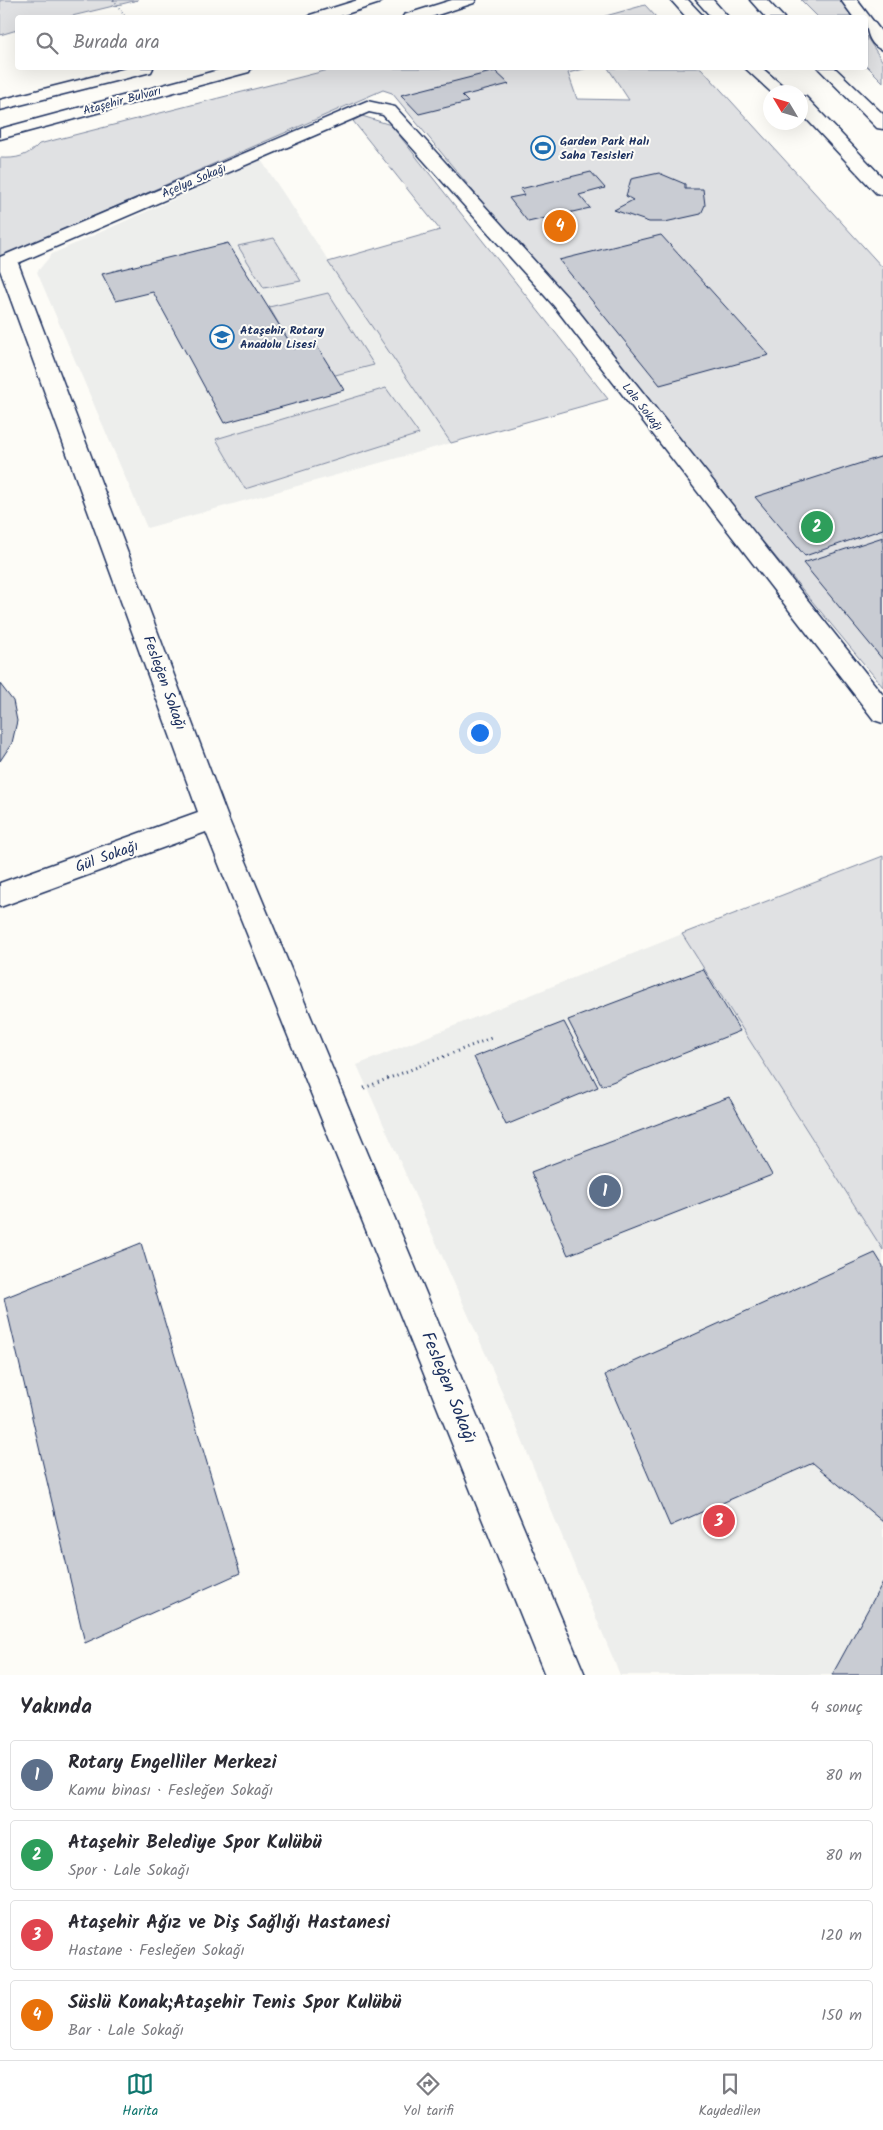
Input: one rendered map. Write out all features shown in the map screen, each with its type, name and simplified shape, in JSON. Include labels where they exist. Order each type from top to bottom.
[{"type":"main road","points":[[326,15],[374,0]]},
{"type":"main road","points":[[420,15],[468,0]]},
{"type":"main road","points":[[680,0],[694,15]]},
{"type":"main road","points":[[704,0],[718,15]]},
{"type":"main road","points":[[758,0],[773,15]]},
{"type":"main road","points":[[849,0],[860,15]]},
{"type":"main road","points":[[868,25],[883,45]]},
{"type":"main road","name":"Ataşehir Bulvarı","points":[[0,105],[137,70]]},
{"type":"main road","name":"Ataşehir Bulvarı","points":[[0,134],[236,70]]},
{"type":"main road","points":[[755,70],[773,85]]},
{"type":"main road","points":[[770,70],[785,85]]},
{"type":"main road","points":[[828,70],[883,124]]},
{"type":"main road","name":"Açelya Sokağı","points":[[3,262],[367,106],[389,111]]},
{"type":"main road","points":[[808,109],[883,189]]},
{"type":"main road","name":"Lale Sokağı","points":[[389,111],[561,302],[883,713]]},
{"type":"main road","points":[[808,117],[854,158]]},
{"type":"main road","name":"Fesleğen Sokağı","points":[[3,262],[214,818],[565,1675]]},
{"type":"main road","name":"Gül Sokağı","points":[[0,895],[214,818]]},
{"type":"path","points":[[116,0],[124,15]]},
{"type":"path","points":[[331,1101],[491,1038]]},
{"type":"shaded area","points":[[0,0],[138,0],[76,15],[15,15],[15,31],[0,35]]},
{"type":"shaded area","points":[[801,0],[841,0],[852,15],[816,15]]},
{"type":"shaded area","points":[[645,5],[654,15],[609,15]]},
{"type":"shaded area","points":[[868,39],[883,62],[883,82],[868,67]]},
{"type":"shaded area","points":[[328,70],[580,70],[568,73],[577,99],[629,100],[609,70],[703,70],[883,268],[883,687],[392,93],[383,90],[0,257],[0,158],[12,158],[26,154],[39,144]]},
{"type":"shaded area","points":[[362,116],[391,125],[608,399],[451,443],[328,262],[440,230],[353,121]]},
{"type":"shaded area","name":"Ataşehir Rotary Anadolu Lisesi","points":[[261,160],[451,443],[147,528],[37,272],[52,254]]},
{"type":"shaded area","points":[[274,238],[301,281],[264,288],[238,246]]},
{"type":"shaded area","points":[[328,293],[374,365],[312,381],[269,307]]},
{"type":"shaded area","points":[[386,388],[419,434],[245,489],[216,439]]},
{"type":"shaded area","points":[[883,856],[883,1250],[682,934]]},
{"type":"shaded area","points":[[682,934],[883,1250],[883,1675],[620,1675],[491,1366],[357,1065]]},
{"type":"building","points":[[495,71],[509,84],[462,96],[468,102],[419,114],[401,95]]},
{"type":"building","points":[[591,172],[605,188],[579,195],[590,208],[528,222],[509,198],[524,195],[520,189]]},
{"type":"building","points":[[659,173],[685,184],[685,189],[703,189],[705,205],[701,214],[665,222],[649,222],[614,210],[633,200],[626,196],[631,179]]},
{"type":"building","points":[[661,235],[769,355],[660,385],[559,260]]},
{"type":"building","points":[[228,243],[294,349],[315,343],[344,390],[224,423],[153,292],[116,301],[102,274]]},
{"type":"building","points":[[883,456],[883,529],[805,556],[755,497]]},
{"type":"building","points":[[883,537],[883,660],[803,563]]},
{"type":"building","points":[[0,684],[13,701],[17,721],[12,743],[0,761]]},
{"type":"building","points":[[703,969],[740,1031],[602,1086],[568,1020]]},
{"type":"building","points":[[564,1022],[598,1087],[506,1125],[474,1057]]},
{"type":"building","points":[[729,1097],[772,1175],[568,1255],[531,1172]]},
{"type":"building","points":[[141,1243],[240,1573],[85,1643],[4,1298]]},
{"type":"building","points":[[875,1253],[883,1266],[883,1522],[813,1463],[670,1526],[605,1375]]},
{"type":"building","points":[[883,1582],[883,1675],[832,1675]]},
{"type":"place","name":"Garden Park Halı Saha Tesisleri","points":[[543,148]]},
{"type":"place","name":"Süslü Konak;Ataşehir Tenis Spor Kulübü","points":[[560,226]]},
{"type":"place","name":"Ataşehir Rotary Anadolu Lisesi","points":[[222,337]]},
{"type":"place","name":"Ataşehir Belediye Spor Kulübü","points":[[817,527]]},
{"type":"place","name":"Rotary Engelliler Merkezi","points":[[605,1191]]},
{"type":"place","name":"Ataşehir Ağız ve Diş Sağlığı Hastanesi","points":[[719,1521]]}]
